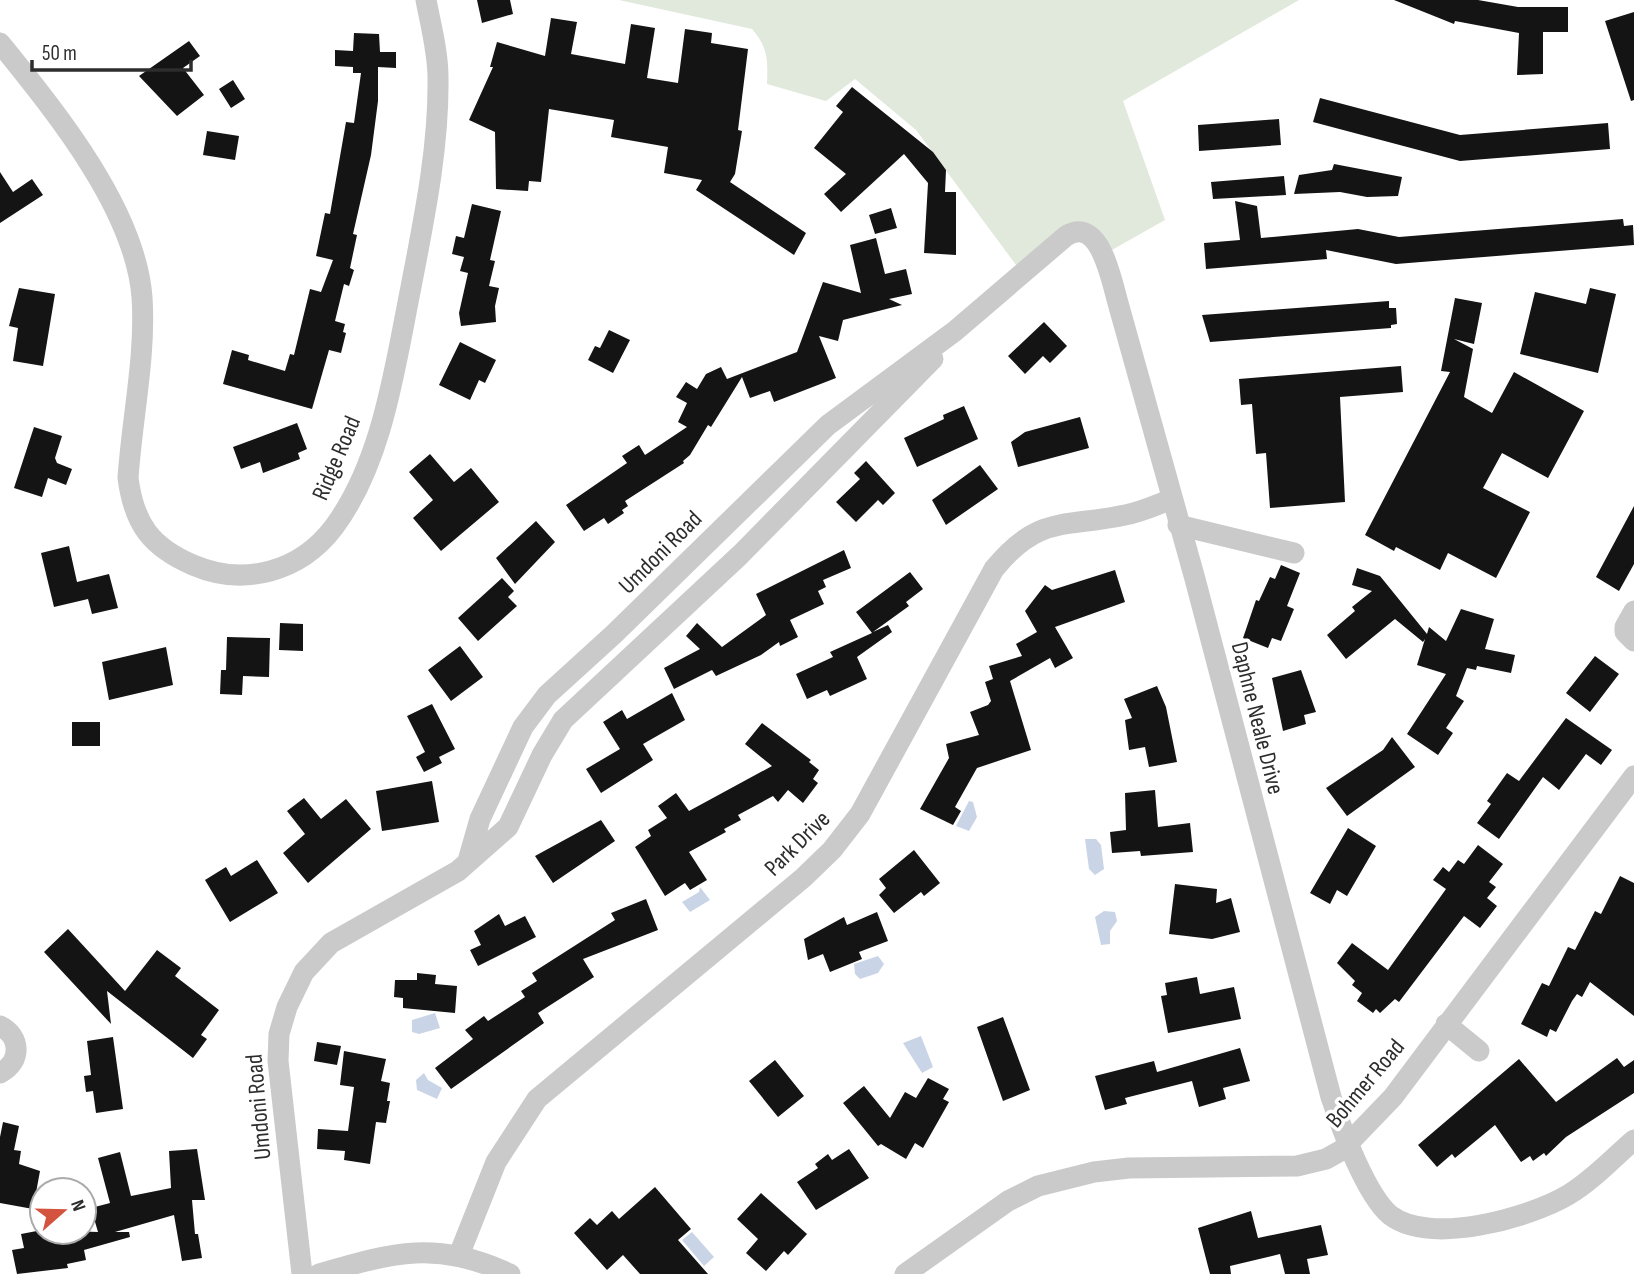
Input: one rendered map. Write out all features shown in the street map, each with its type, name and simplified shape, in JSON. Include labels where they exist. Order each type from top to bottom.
[{"type":"street","name":"Ridge Road","points":[[0,43],[78,147],[102,187],[132,251],[142,298],[128,478],[131,499],[141,523],[152,541],[165,553],[220,575],[249,576],[285,566],[306,554],[334,527],[365,469],[376,434],[394,370],[424,221],[438,106],[437,57],[426,0]]},
{"type":"street","name":"Umdoni Road","points":[[468,861],[480,819],[523,727],[547,695],[614,634],[828,425],[955,331],[1077,229],[1084,230],[1095,242],[1118,303]]},
{"type":"street","name":"Daphne Neale Drive","points":[[1118,303],[1195,579],[1331,1097],[1355,1162],[1388,1214],[1406,1224],[1450,1227],[1506,1220],[1545,1207],[1570,1194],[1634,1140]]},
{"type":"street","name":"Umdoni Road","points":[[302,1274],[278,1061],[279,1034],[287,1007],[304,972],[331,943],[458,871],[508,827],[542,755],[563,720],[740,555],[903,391],[955,331]]},
{"type":"street","name":"Park Drive","points":[[459,1255],[496,1162],[537,1099],[803,878],[832,850],[860,814],[994,569],[1007,552],[1038,531],[1058,523],[1125,516],[1171,499]]},
{"type":"street","points":[[1178,525],[1294,554]]},
{"type":"street","points":[[1634,611],[1625,626],[1625,632],[1634,641]]},
{"type":"street","name":"Bohmer Road","points":[[905,1274],[1008,1201],[1038,1186],[1094,1172],[1129,1168],[1297,1166],[1326,1159],[1348,1145],[1393,1097],[1634,776]]},
{"type":"street","points":[[1446,1024],[1479,1051]]},
{"type":"street","points":[[0,1026],[13,1035],[17,1050],[11,1065],[0,1073]]},
{"type":"street","points":[[319,1274],[403,1253],[445,1252],[480,1260],[510,1274]]},
{"type":"shaded area","points":[[619,0],[1299,0],[1123,101],[1165,220],[1103,255],[1084,228],[1022,273],[916,130],[855,79],[826,101],[767,84],[766,54],[752,29]]},
{"type":"water","points":[[969,801],[973,802],[977,817],[969,831],[956,826]]},
{"type":"water","points":[[1085,839],[1096,839],[1101,845],[1104,869],[1095,875],[1089,869]]},
{"type":"water","points":[[700,887],[710,900],[690,912],[682,902],[699,892]]},
{"type":"water","points":[[1104,911],[1115,912],[1117,921],[1110,931],[1110,944],[1101,945],[1095,917]]},
{"type":"water","points":[[878,956],[884,964],[878,973],[860,979],[855,974],[854,964]]},
{"type":"water","points":[[435,1013],[440,1028],[419,1034],[412,1032],[412,1020]]},
{"type":"water","points":[[921,1036],[933,1067],[922,1073],[903,1043]]},
{"type":"water","points":[[424,1073],[428,1080],[442,1088],[437,1099],[417,1090],[416,1080]]},
{"type":"water","points":[[692,1232],[714,1257],[704,1266],[682,1240]]},
{"type":"building","points":[[477,0],[510,0],[513,14],[482,23]]},
{"type":"building","points":[[1394,0],[1478,0],[1518,7],[1568,7],[1568,32],[1543,32],[1543,74],[1517,75],[1519,33],[1455,21],[1454,24]]},
{"type":"building","points":[[1634,12],[1634,100],[1631,101],[1605,21]]},
{"type":"building","points":[[551,18],[577,22],[571,54],[625,64],[631,24],[655,28],[647,78],[678,83],[685,29],[712,33],[711,43],[748,49],[738,130],[742,131],[735,174],[730,182],[806,233],[794,255],[696,190],[702,180],[664,173],[668,147],[611,137],[614,120],[549,109],[541,182],[529,181],[528,191],[496,189],[495,132],[469,120],[493,67],[490,67],[497,42],[545,56]]},
{"type":"building","points":[[354,33],[379,34],[380,52],[396,52],[396,68],[378,67],[378,101],[371,155],[353,234],[357,235],[350,268],[354,270],[349,286],[344,284],[335,321],[345,324],[343,332],[346,333],[341,353],[329,350],[312,409],[223,384],[232,350],[249,355],[248,360],[285,371],[290,354],[294,355],[310,289],[321,292],[333,260],[316,256],[325,213],[330,214],[346,122],[354,123],[361,73],[353,73],[353,67],[335,66],[335,50],[353,51]]},
{"type":"building","points":[[189,41],[200,56],[183,68],[204,95],[177,116],[139,76]]},
{"type":"building","points":[[233,80],[245,99],[231,108],[219,89]]},
{"type":"building","points":[[852,87],[933,152],[946,170],[945,192],[956,192],[956,255],[924,253],[928,183],[904,154],[841,212],[824,194],[846,174],[814,148],[843,112],[836,106]]},
{"type":"building","points":[[1320,98],[1460,135],[1608,123],[1610,149],[1460,161],[1313,122]]},
{"type":"building","points":[[1279,119],[1281,145],[1199,151],[1198,125]]},
{"type":"building","points":[[207,131],[239,136],[235,160],[203,155]]},
{"type":"building","points":[[1334,164],[1402,177],[1398,196],[1367,197],[1340,192],[1294,194],[1299,175],[1332,170]]},
{"type":"building","points":[[0,172],[13,192],[32,179],[43,195],[0,223]]},
{"type":"building","points":[[1284,176],[1286,195],[1213,199],[1211,182]]},
{"type":"building","points":[[1235,201],[1257,206],[1261,238],[1358,229],[1399,237],[1623,219],[1624,226],[1633,225],[1634,245],[1396,264],[1326,250],[1327,259],[1206,269],[1204,243],[1240,240]]},
{"type":"building","points":[[472,204],[501,211],[490,260],[495,261],[489,286],[499,288],[495,306],[496,322],[461,326],[459,313],[468,273],[460,271],[464,257],[452,254],[456,236],[464,238]]},
{"type":"building","points":[[891,208],[897,228],[875,234],[869,215]]},
{"type":"building","points":[[876,238],[885,274],[906,269],[912,294],[889,299],[902,305],[843,320],[838,341],[819,336],[836,378],[774,402],[770,391],[750,398],[742,377],[711,427],[708,425],[684,463],[625,501],[628,506],[622,510],[624,513],[608,524],[604,518],[584,531],[566,505],[627,463],[622,456],[639,445],[645,455],[687,427],[678,422],[687,403],[676,397],[686,382],[697,389],[706,374],[721,367],[727,379],[797,352],[823,282],[861,293],[850,245]]},
{"type":"building","points":[[19,288],[55,294],[43,366],[13,361],[18,328],[9,326]]},
{"type":"building","points":[[1590,288],[1616,294],[1598,373],[1520,354],[1535,292],[1586,304]]},
{"type":"building","points":[[1455,298],[1482,303],[1474,344],[1454,339],[1473,349],[1464,397],[1492,413],[1514,372],[1584,411],[1548,478],[1502,453],[1483,488],[1530,512],[1496,578],[1448,553],[1440,570],[1396,547],[1394,551],[1365,535],[1450,372],[1441,371]]},
{"type":"building","points":[[1389,301],[1389,308],[1396,308],[1397,324],[1391,325],[1391,328],[1210,342],[1202,315]]},
{"type":"building","points":[[1044,322],[1067,346],[1050,363],[1043,356],[1025,374],[1008,356]]},
{"type":"building","points":[[609,330],[630,340],[613,373],[588,360],[595,346],[600,348]]},
{"type":"building","points":[[460,342],[496,360],[485,383],[479,380],[470,400],[439,385]]},
{"type":"building","points":[[1401,366],[1403,392],[1340,397],[1345,502],[1270,508],[1266,453],[1256,454],[1252,404],[1241,405],[1239,379]]},
{"type":"building","points":[[964,406],[978,439],[917,467],[904,438]]},
{"type":"building","points":[[1080,417],[1089,448],[1018,467],[1011,442],[1025,432]]},
{"type":"building","points":[[297,423],[307,449],[298,453],[300,459],[263,473],[260,462],[241,469],[233,447]]},
{"type":"building","points":[[34,427],[62,436],[55,458],[57,463],[72,469],[66,485],[48,478],[42,497],[14,488]]},
{"type":"building","points":[[430,454],[454,482],[471,468],[499,502],[441,551],[413,518],[433,500],[409,472]]},
{"type":"building","points":[[866,461],[895,493],[883,505],[878,500],[856,522],[836,502],[860,479],[854,473]]},
{"type":"building","points":[[980,465],[998,489],[946,525],[932,500]]},
{"type":"building","points":[[1634,506],[1634,564],[1619,591],[1596,577]]},
{"type":"building","points":[[536,521],[555,542],[515,584],[496,558]]},
{"type":"building","points":[[69,546],[77,582],[109,574],[118,608],[92,614],[88,599],[54,607],[41,553]]},
{"type":"building","points":[[844,550],[851,568],[823,580],[826,587],[818,591],[824,604],[790,620],[798,637],[780,646],[779,642],[761,655],[716,676],[712,670],[674,689],[664,668],[700,649],[686,636],[697,623],[722,647],[766,615],[756,594]]},
{"type":"building","points":[[1281,565],[1300,573],[1287,606],[1294,609],[1281,641],[1272,638],[1268,648],[1243,638],[1256,600],[1259,601],[1270,577],[1275,579]]},
{"type":"building","points":[[1357,568],[1380,576],[1427,634],[1429,627],[1446,641],[1461,609],[1494,619],[1485,649],[1515,655],[1511,673],[1477,666],[1476,670],[1467,668],[1456,696],[1464,701],[1446,728],[1453,733],[1438,755],[1407,734],[1446,674],[1417,665],[1425,639],[1423,642],[1395,619],[1346,659],[1327,635],[1355,611],[1352,607],[1372,591],[1352,585]]},
{"type":"building","points":[[1115,570],[1125,602],[1055,627],[1073,658],[1055,668],[1050,658],[1010,681],[1031,750],[977,768],[955,807],[961,811],[953,825],[920,809],[949,758],[946,744],[979,735],[970,712],[988,705],[991,701],[985,682],[993,679],[989,666],[1022,656],[1016,644],[1037,632],[1025,611],[1045,585],[1052,590]]},
{"type":"building","points":[[910,572],[923,589],[906,602],[909,606],[873,632],[888,625],[892,632],[857,657],[867,679],[830,696],[827,690],[807,699],[796,674],[833,657],[830,652],[872,633],[856,612]]},
{"type":"building","points":[[502,578],[514,591],[508,597],[517,606],[478,641],[458,618]]},
{"type":"building","points":[[280,623],[303,624],[303,651],[279,650]]},
{"type":"building","points":[[227,637],[270,638],[269,677],[243,676],[242,695],[220,694],[221,670],[226,670]]},
{"type":"building","points":[[460,646],[483,677],[451,701],[428,670]]},
{"type":"building","points":[[166,647],[173,685],[109,700],[102,662]]},
{"type":"building","points":[[1595,656],[1619,674],[1590,712],[1566,693]]},
{"type":"building","points":[[1301,670],[1316,712],[1304,715],[1306,724],[1283,731],[1272,678]]},
{"type":"building","points":[[1157,686],[1166,707],[1177,762],[1149,767],[1145,747],[1129,750],[1125,720],[1132,718],[1124,699]]},
{"type":"building","points":[[672,693],[685,720],[643,744],[653,760],[601,793],[586,769],[620,749],[603,722],[622,710],[627,719]]},
{"type":"building","points":[[432,704],[455,749],[439,757],[442,763],[424,772],[416,757],[425,752],[407,716]]},
{"type":"building","points":[[1566,718],[1612,750],[1601,765],[1586,754],[1559,790],[1543,777],[1499,839],[1477,823],[1491,804],[1487,801],[1507,773],[1519,781]]},
{"type":"building","points":[[72,722],[100,722],[100,746],[72,746]]},
{"type":"building","points":[[762,723],[811,760],[809,762],[819,770],[813,779],[818,783],[803,803],[788,790],[778,802],[773,796],[738,815],[741,820],[724,829],[726,832],[689,852],[707,880],[690,890],[685,883],[665,896],[635,847],[651,836],[648,830],[667,818],[658,806],[676,793],[689,811],[772,766],[745,744]]},
{"type":"building","points":[[1392,737],[1415,767],[1347,816],[1326,788],[1383,750]]},
{"type":"building","points":[[432,781],[439,822],[382,831],[376,791]]},
{"type":"building","points":[[1155,790],[1158,827],[1190,823],[1193,852],[1141,856],[1140,851],[1112,853],[1110,832],[1126,830],[1125,793]]},
{"type":"building","points":[[304,798],[321,819],[346,799],[371,829],[308,883],[283,853],[305,834],[287,811]]},
{"type":"building","points":[[601,820],[615,841],[553,883],[535,856]]},
{"type":"building","points":[[1348,828],[1376,846],[1347,896],[1337,890],[1330,904],[1310,893]]},
{"type":"building","points":[[1478,845],[1503,864],[1489,882],[1496,887],[1487,898],[1497,906],[1480,928],[1464,916],[1399,1002],[1395,999],[1380,1013],[1376,1009],[1373,1013],[1357,1001],[1362,993],[1352,985],[1355,981],[1337,963],[1352,943],[1388,970],[1446,889],[1433,880],[1443,867],[1449,872],[1458,860],[1464,864]]},
{"type":"building","points":[[914,850],[940,883],[924,896],[921,892],[894,913],[879,895],[886,888],[879,879]]},
{"type":"building","points":[[257,860],[278,893],[230,922],[205,880],[226,867],[231,876]]},
{"type":"building","points":[[1620,876],[1634,883],[1634,1016],[1590,982],[1582,997],[1577,994],[1572,1001],[1556,1032],[1550,1029],[1547,1037],[1521,1024],[1542,983],[1549,986],[1568,947],[1575,950],[1595,911],[1601,914]]},
{"type":"building","points":[[1175,884],[1217,889],[1216,903],[1231,898],[1240,932],[1212,939],[1169,934]]},
{"type":"building","points":[[646,899],[658,930],[583,959],[594,977],[538,1013],[544,1023],[451,1089],[435,1068],[473,1039],[465,1030],[484,1016],[488,1021],[525,997],[521,991],[537,981],[532,973],[615,920],[611,913]]},
{"type":"building","points":[[877,912],[888,941],[859,952],[862,959],[830,972],[823,954],[808,960],[804,939],[844,917],[847,925]]},
{"type":"building","points":[[499,914],[505,926],[525,916],[536,937],[478,966],[470,950],[481,945],[474,931]]},
{"type":"building","points":[[68,929],[125,991],[157,950],[181,968],[175,976],[219,1010],[201,1035],[207,1039],[193,1058],[107,991],[111,1024],[44,952]]},
{"type":"building","points":[[417,973],[436,975],[435,984],[457,986],[455,1013],[403,1008],[403,998],[394,997],[395,980],[417,980]]},
{"type":"building","points":[[1197,977],[1200,994],[1234,987],[1241,1019],[1168,1033],[1161,996],[1167,995],[1165,983]]},
{"type":"building","points":[[1003,1017],[1030,1090],[1003,1101],[977,1027]]},
{"type":"building","points":[[113,1037],[123,1109],[96,1113],[93,1091],[86,1092],[84,1076],[91,1075],[87,1041]]},
{"type":"building","points":[[317,1042],[341,1046],[337,1065],[314,1061]]},
{"type":"building","points":[[1240,1048],[1250,1081],[1223,1088],[1226,1099],[1199,1107],[1192,1081],[1125,1098],[1127,1104],[1105,1110],[1095,1076],[1154,1061],[1157,1072]]},
{"type":"building","points":[[344,1051],[386,1059],[381,1081],[390,1083],[387,1101],[390,1101],[386,1123],[376,1122],[370,1164],[344,1160],[345,1151],[317,1149],[318,1129],[348,1131],[354,1087],[340,1085]]},
{"type":"building","points":[[1617,1058],[1624,1067],[1634,1060],[1634,1093],[1566,1137],[1546,1156],[1544,1153],[1533,1161],[1530,1156],[1521,1162],[1495,1125],[1455,1158],[1452,1154],[1437,1167],[1418,1145],[1519,1059],[1556,1102]]},
{"type":"building","points":[[775,1060],[804,1096],[778,1117],[749,1081]]},
{"type":"building","points":[[928,1078],[949,1089],[943,1099],[949,1102],[923,1148],[915,1143],[906,1159],[881,1144],[878,1146],[843,1103],[864,1086],[890,1118],[905,1092],[916,1098]]},
{"type":"building","points":[[3,1122],[19,1126],[14,1150],[21,1151],[19,1164],[40,1171],[39,1176],[28,1176],[28,1208],[0,1203],[0,1137]]},
{"type":"building","points":[[197,1149],[205,1200],[192,1200],[195,1234],[198,1234],[202,1258],[182,1261],[174,1215],[115,1232],[129,1232],[130,1237],[84,1250],[86,1260],[67,1264],[68,1268],[17,1274],[12,1250],[24,1248],[21,1234],[28,1233],[28,1246],[98,1246],[98,1206],[110,1203],[98,1158],[120,1152],[131,1196],[171,1188],[169,1151]]},
{"type":"building","points":[[849,1149],[869,1178],[816,1210],[797,1182],[818,1168],[815,1164],[828,1154],[832,1160]]},
{"type":"building","points":[[655,1187],[691,1229],[678,1240],[708,1274],[640,1274],[623,1255],[607,1270],[574,1233],[590,1218],[597,1225],[612,1211],[619,1219]]},
{"type":"building","points":[[761,1193],[807,1234],[788,1255],[784,1251],[766,1271],[746,1253],[758,1239],[737,1219]]},
{"type":"building","points":[[1251,1211],[1258,1238],[1321,1225],[1328,1255],[1307,1259],[1310,1274],[1285,1274],[1280,1254],[1230,1266],[1231,1274],[1210,1274],[1198,1228]]}]
